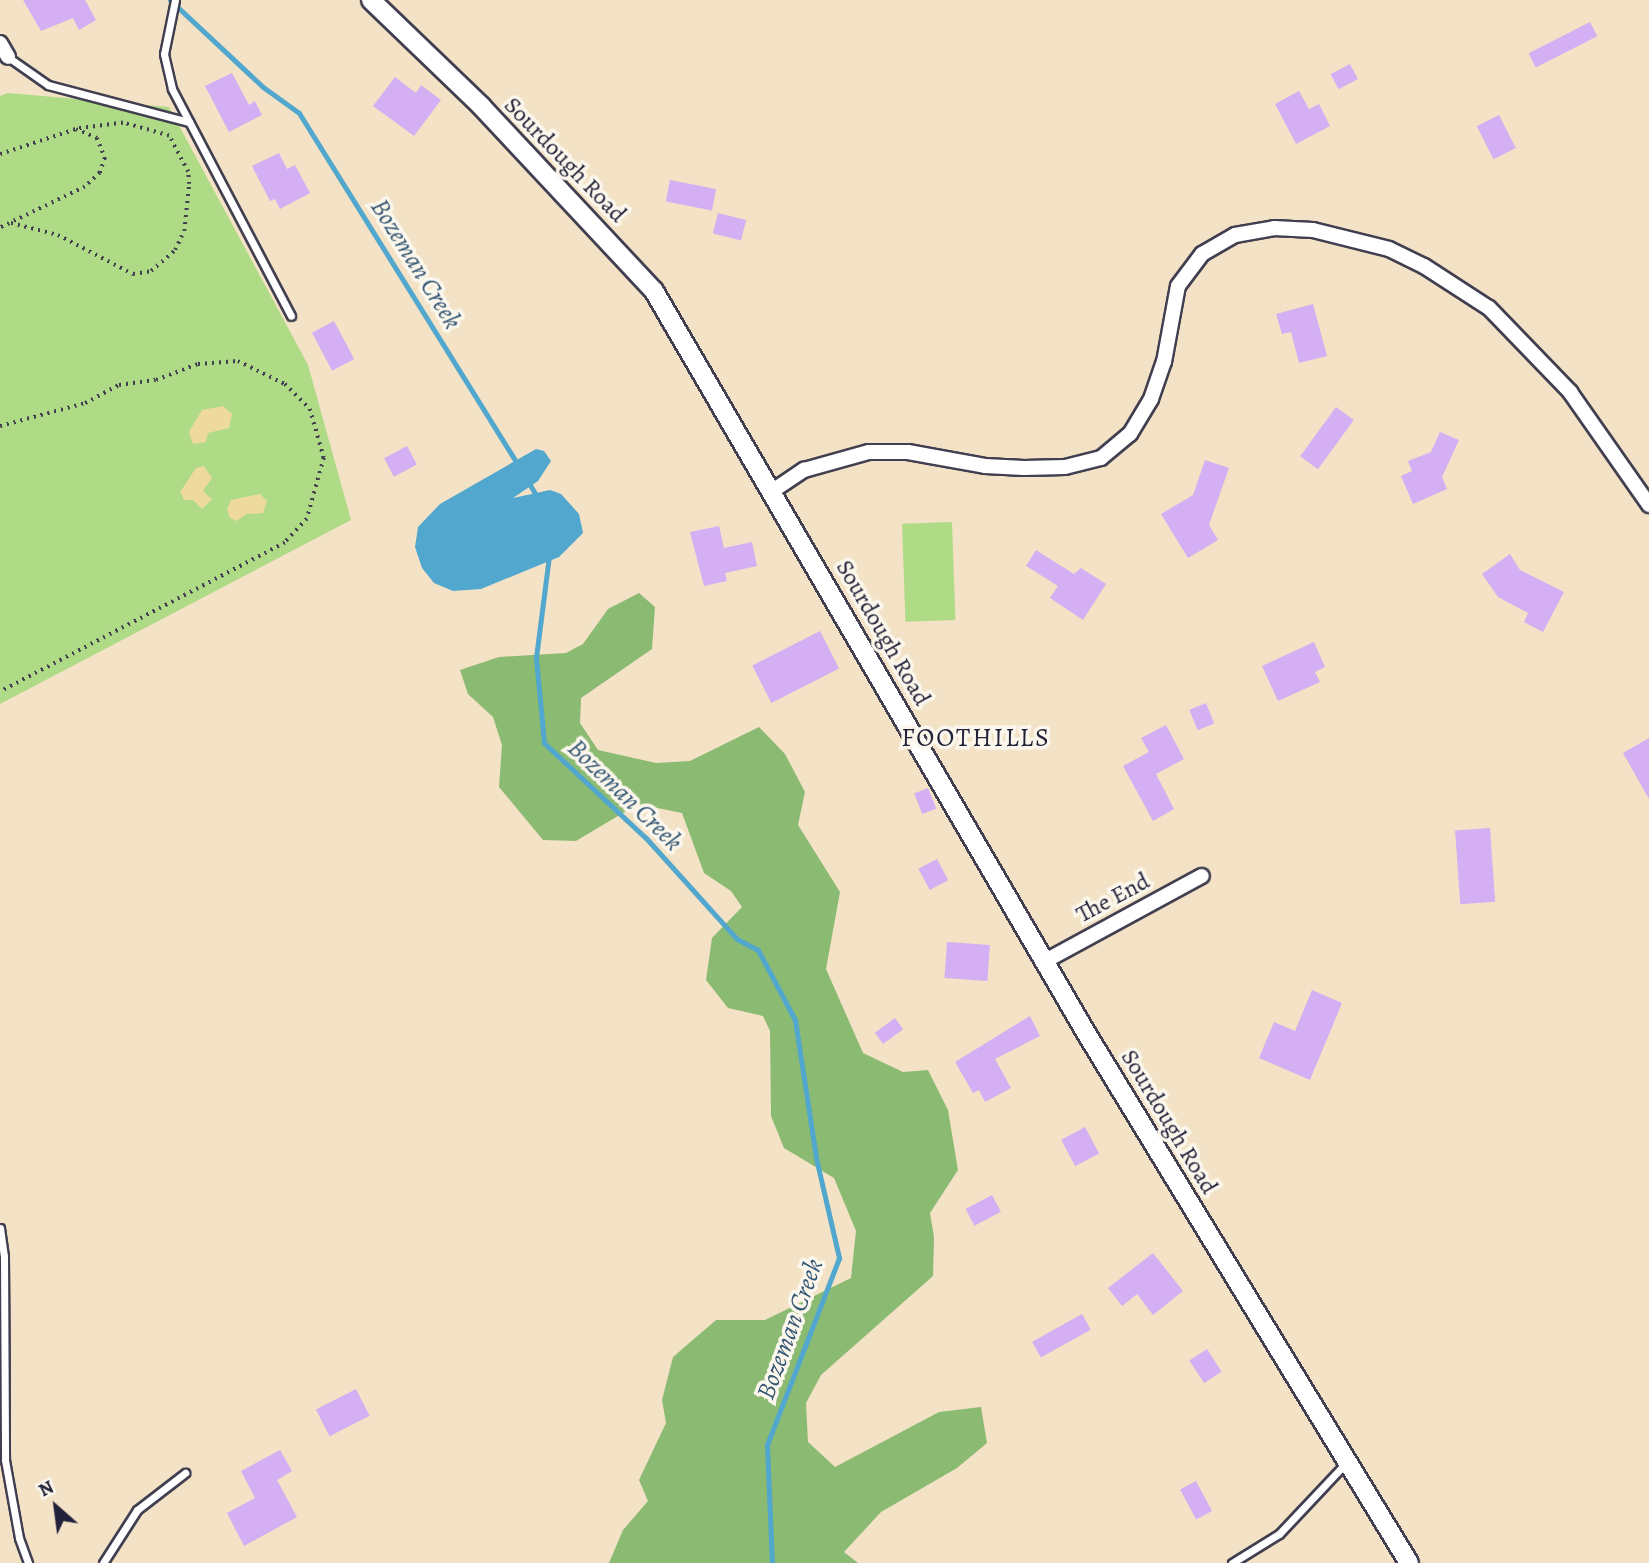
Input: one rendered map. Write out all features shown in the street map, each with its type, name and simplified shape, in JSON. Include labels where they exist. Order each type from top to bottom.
[{"type":"street","name":"Sourdough Road","points":[[371,0],[500,126],[654,291],[1046,960],[1409,1563]]},
{"type":"street","points":[[0,43],[8,57]]},
{"type":"street","points":[[771,492],[804,471],[869,452],[908,452],[985,466],[1024,468],[1065,467],[1101,458],[1130,435],[1151,399],[1164,362],[1178,286],[1186,275],[1202,254],[1235,235],[1274,228],[1313,230],[1389,249],[1436,272],[1489,309],[1570,392],[1649,505]]},
{"type":"street","name":"The End","points":[[1046,960],[1202,876]]},
{"type":"lane","points":[[175,0],[164,54],[172,89],[291,316]]},
{"type":"lane","points":[[8,57],[48,85],[189,122]]},
{"type":"lane","points":[[0,1228],[4,1256],[5,1460],[19,1538],[28,1563]]},
{"type":"lane","points":[[1232,1563],[1279,1534],[1347,1461]]},
{"type":"lane","points":[[103,1563],[137,1510],[185,1473]]},
{"type":"path","points":[[0,154],[76,129],[123,123],[169,136],[188,172],[184,231],[175,250],[151,271],[133,274],[58,235],[11,223]]},
{"type":"path","points":[[0,228],[85,187],[100,173],[105,158],[101,144],[86,131],[76,129]]},
{"type":"path","points":[[0,426],[85,403],[119,385],[156,380],[198,363],[237,361],[285,384],[310,409],[324,458],[307,519],[285,543],[0,692]]},
{"type":"green space","points":[[8,93],[169,107],[308,365],[351,520],[0,704],[0,96]]},
{"type":"green space","points":[[952,522],[955,620],[905,622],[902,524]]},
{"type":"green space","points":[[639,593],[655,607],[652,649],[581,698],[580,723],[598,750],[656,763],[690,761],[759,727],[785,754],[805,792],[798,825],[840,892],[826,969],[863,1053],[903,1072],[928,1070],[948,1110],[958,1170],[930,1213],[934,1237],[933,1276],[821,1375],[806,1403],[808,1442],[835,1467],[939,1412],[981,1407],[987,1443],[957,1468],[881,1512],[844,1552],[858,1563],[609,1563],[623,1530],[648,1501],[639,1480],[666,1423],[662,1400],[673,1357],[716,1320],[765,1320],[851,1278],[856,1231],[834,1178],[784,1148],[771,1116],[770,1031],[763,1016],[728,1008],[706,980],[712,938],[742,907],[731,891],[704,873],[682,813],[638,804],[576,841],[543,840],[499,787],[502,745],[493,717],[468,694],[460,670],[499,657],[566,653],[583,644],[608,609]]},
{"type":"sand","points":[[223,406],[232,414],[229,428],[208,433],[206,442],[193,444],[189,432],[202,410]]},
{"type":"sand","points":[[204,466],[212,478],[203,491],[212,499],[202,509],[193,500],[184,500],[180,492],[196,468]]},
{"type":"sand","points":[[260,494],[267,501],[263,513],[246,514],[237,521],[230,518],[227,509],[231,500]]},
{"type":"water","points":[[536,449],[544,451],[551,461],[538,481],[513,498],[550,490],[561,494],[579,514],[583,533],[559,557],[481,589],[453,591],[434,583],[422,568],[415,547],[418,527],[440,504]]},
{"type":"building","points":[[23,0],[85,0],[96,20],[79,30],[73,18],[41,31]]},
{"type":"building","points":[[1590,22],[1597,36],[1536,68],[1529,53]]},
{"type":"building","points":[[1350,64],[1358,79],[1339,89],[1331,74]]},
{"type":"building","points":[[232,73],[249,105],[255,101],[262,115],[229,132],[205,86]]},
{"type":"building","points":[[395,77],[416,93],[421,85],[441,100],[414,136],[373,106]]},
{"type":"building","points":[[1299,91],[1309,109],[1319,104],[1330,126],[1296,144],[1275,104]]},
{"type":"building","points":[[1499,115],[1516,148],[1494,159],[1477,126]]},
{"type":"building","points":[[279,153],[287,169],[295,165],[310,193],[280,209],[275,199],[270,201],[252,166]]},
{"type":"building","points":[[670,180],[716,189],[712,211],[666,202]]},
{"type":"building","points":[[718,213],[746,220],[741,240],[713,233]]},
{"type":"building","points":[[1313,304],[1327,356],[1299,363],[1291,332],[1282,334],[1276,314]]},
{"type":"building","points":[[334,321],[354,359],[332,371],[312,333]]},
{"type":"building","points":[[1336,407],[1354,420],[1318,469],[1300,456]]},
{"type":"building","points":[[1440,432],[1459,440],[1442,477],[1447,489],[1413,504],[1401,476],[1412,471],[1408,461],[1431,452]]},
{"type":"building","points":[[407,446],[417,465],[394,477],[384,458]]},
{"type":"building","points":[[1205,460],[1229,468],[1209,525],[1218,540],[1188,558],[1161,514],[1193,495]]},
{"type":"building","points":[[719,526],[724,548],[752,542],[757,566],[725,573],[727,581],[704,586],[690,532]]},
{"type":"building","points":[[1036,550],[1074,574],[1081,568],[1106,584],[1083,620],[1050,598],[1058,586],[1026,566]]},
{"type":"building","points":[[1510,554],[1520,570],[1564,592],[1543,632],[1524,622],[1528,613],[1498,597],[1482,574]]},
{"type":"building","points":[[820,631],[839,668],[771,703],[752,666]]},
{"type":"building","points":[[1314,642],[1325,667],[1315,672],[1320,682],[1278,701],[1262,666]]},
{"type":"building","points":[[1206,703],[1214,723],[1198,730],[1189,710]]},
{"type":"building","points":[[1166,725],[1184,759],[1156,774],[1174,809],[1153,821],[1123,766],[1149,752],[1141,738]]},
{"type":"building","points":[[1649,738],[1649,799],[1623,753]]},
{"type":"building","points":[[928,788],[936,808],[922,814],[914,794]]},
{"type":"building","points":[[1490,828],[1495,902],[1460,904],[1455,830]]},
{"type":"building","points":[[937,859],[948,880],[930,890],[918,869]]},
{"type":"building","points":[[947,942],[990,945],[987,981],[944,978]]},
{"type":"building","points":[[1312,990],[1342,1003],[1310,1080],[1259,1058],[1274,1022],[1295,1031]]},
{"type":"building","points":[[1030,1016],[1040,1036],[995,1059],[1011,1088],[985,1102],[979,1090],[973,1093],[955,1062]]},
{"type":"building","points":[[895,1018],[903,1029],[883,1044],[875,1033]]},
{"type":"building","points":[[1085,1127],[1099,1153],[1075,1166],[1061,1140]]},
{"type":"building","points":[[992,1195],[1001,1212],[974,1226],[966,1209]]},
{"type":"building","points":[[1153,1253],[1183,1291],[1153,1315],[1137,1294],[1122,1306],[1108,1288]]},
{"type":"building","points":[[1082,1314],[1091,1330],[1041,1357],[1032,1342]]},
{"type":"building","points":[[1207,1349],[1222,1372],[1204,1383],[1189,1360]]},
{"type":"building","points":[[356,1389],[370,1416],[330,1436],[316,1409]]},
{"type":"building","points":[[280,1450],[292,1471],[277,1480],[297,1517],[244,1546],[227,1513],[255,1498],[241,1471]]},
{"type":"building","points":[[1196,1481],[1212,1511],[1196,1519],[1180,1489]]},
{"type":"waterway","name":"Bozeman Creek","points":[[170,0],[263,87],[299,113],[518,465]]},
{"type":"waterway","name":"Bozeman Creek","points":[[527,480],[538,498]]},
{"type":"waterway","name":"Bozeman Creek","points":[[549,556],[536,658],[544,743],[646,838],[737,939],[758,950],[795,1020],[816,1158],[839,1258],[767,1445],[772,1563]]},
{"type":"district","name":"FOOTHILLS","points":[[976,738]]}]
